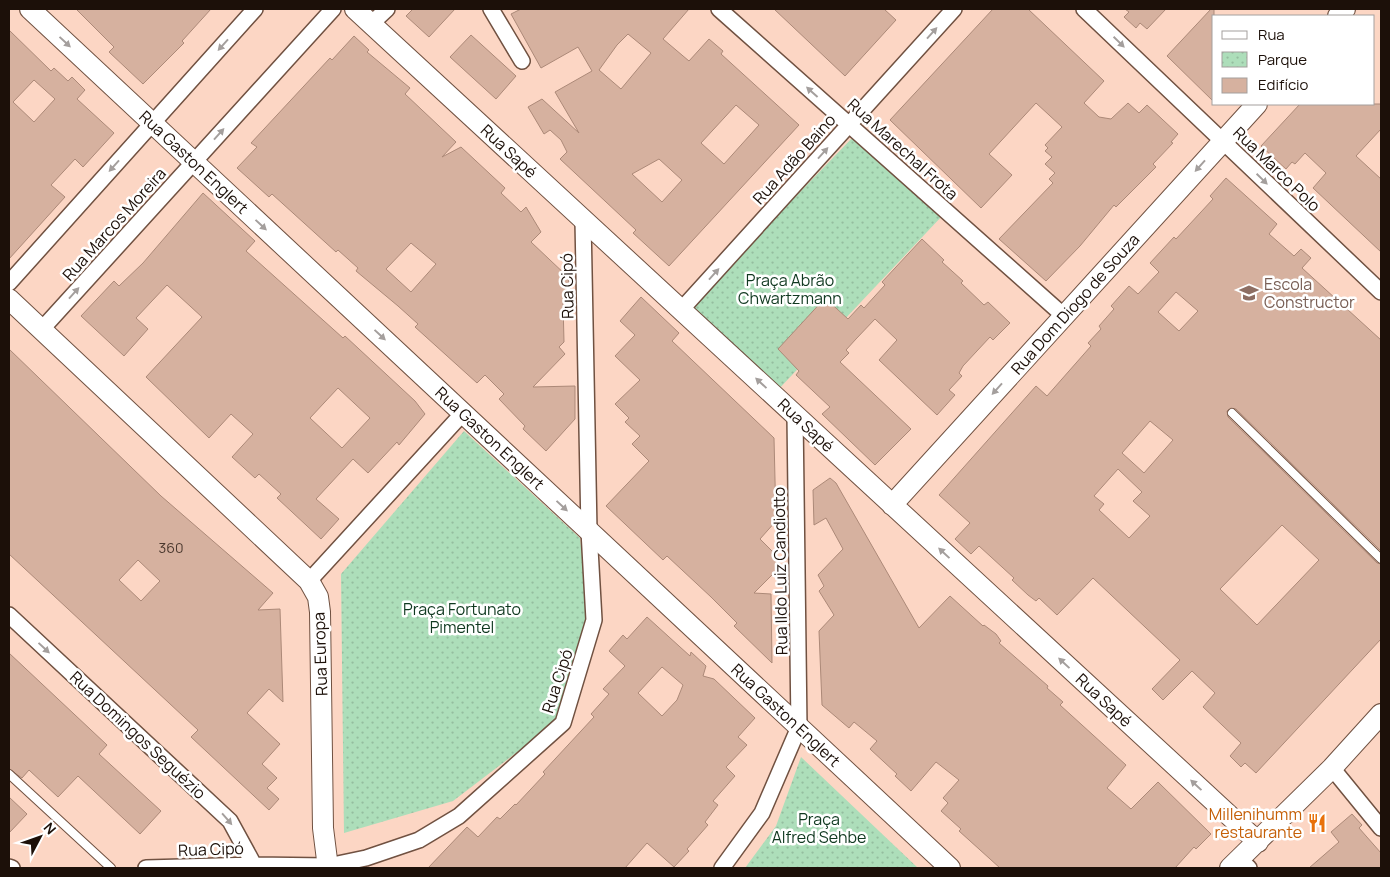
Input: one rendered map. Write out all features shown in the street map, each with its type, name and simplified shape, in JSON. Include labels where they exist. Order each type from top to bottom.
[{"type":"street","name":"Rua Gaston Englert","points":[[30,9],[950,868]]},
{"type":"street","points":[[9,283],[255,9]]},
{"type":"street","name":"Rua Marcos Moreira","points":[[42,330],[333,9]]},
{"type":"street","name":"Rua Sapé","points":[[355,9],[1258,842]]},
{"type":"street","points":[[371,24],[387,9]]},
{"type":"street","points":[[491,9],[522,61]]},
{"type":"street","name":"Rua Marechal Frota","points":[[719,9],[1064,316]]},
{"type":"street","name":"Rua Adão Baino","points":[[681,310],[954,9]]},
{"type":"street","name":"Rua Marco Polo","points":[[1084,9],[1381,292]]},
{"type":"street","name":"Rua Dom Diogo de Souza","points":[[892,504],[1256,105]]},
{"type":"street","name":"Rua Cipó","points":[[146,868],[254,865],[328,867],[366,858],[419,840],[459,816],[563,723],[594,620],[589,531],[583,220]]},
{"type":"street","points":[[9,299],[309,581],[463,413]]},
{"type":"street","name":"Rua Ildo Luiz Candiotto","points":[[795,415],[799,727]]},
{"type":"street","name":"Rua Europa","points":[[309,581],[318,597],[320,612],[323,828],[328,867]]},
{"type":"street","name":"Rua Domingos Seguézio","points":[[9,615],[230,821],[254,865]]},
{"type":"street","points":[[1239,865],[1258,842],[1332,768],[1381,714]]},
{"type":"street","points":[[722,868],[762,813],[799,727]]},
{"type":"street","points":[[1332,768],[1381,828]]},
{"type":"lane","points":[[1232,413],[1381,559]]},
{"type":"lane","points":[[9,774],[111,868]]},
{"type":"green space","name":"Praça Abrão Chwartzmann","points":[[854,136],[943,215],[776,392],[687,309]]},
{"type":"green space","name":"Praça Fortunato Pimentel","points":[[464,431],[580,538],[589,617],[558,721],[453,801],[344,833],[341,574]]},
{"type":"green space","name":"Praça Alfred Sehbe","points":[[801,757],[918,868],[745,868],[776,826]]},
{"type":"building","points":[[76,9],[211,9],[182,41],[184,43],[143,84],[109,52],[114,47]]},
{"type":"building","points":[[413,9],[455,9],[429,37],[406,16]]},
{"type":"building","points":[[521,9],[689,9],[663,39],[689,61],[709,39],[723,51],[721,54],[799,125],[669,266],[633,233],[636,230],[560,159],[567,152],[561,140],[550,130],[544,134],[528,107],[542,99],[579,133],[555,92],[592,71],[578,47],[541,68],[511,14]],"holes":[[[628,34],[651,53],[621,89],[599,70],[617,45]],[[736,105],[759,125],[724,164],[701,143]],[[659,159],[682,180],[662,202],[632,174]]]},
{"type":"building","points":[[774,9],[884,9],[896,20],[845,76]]},
{"type":"building","points":[[993,9],[1028,9],[1104,81],[1084,103],[1099,117],[1111,119],[1128,103],[1139,113],[1147,105],[1178,134],[1171,142],[1173,143],[1153,164],[1156,167],[1116,207],[1114,205],[1080,246],[1046,281],[999,239],[1053,183],[1049,179],[1055,173],[1045,164],[1052,157],[1045,151],[1048,148],[1045,145],[1062,127],[1036,103],[989,154],[1012,175],[981,208],[890,120]]},
{"type":"building","points":[[1125,9],[1166,9],[1147,29],[1140,23],[1136,28],[1124,17],[1129,12]]},
{"type":"building","points":[[1211,9],[1214,9],[1214,15],[1212,15],[1212,100],[1167,56]]},
{"type":"building","points":[[9,30],[51,71],[54,68],[68,81],[72,77],[85,90],[77,99],[114,133],[83,167],[75,159],[51,185],[65,197],[9,259]],"holes":[[[34,80],[55,99],[34,122],[13,102]]]},
{"type":"building","points":[[471,35],[516,76],[496,99],[450,57]]},
{"type":"building","points":[[354,36],[369,50],[367,52],[410,88],[405,94],[456,142],[442,157],[461,147],[505,188],[501,193],[521,212],[526,207],[541,232],[531,242],[568,277],[572,302],[563,303],[564,342],[559,347],[565,354],[533,387],[575,386],[575,419],[546,451],[523,429],[525,426],[499,399],[504,394],[485,375],[477,383],[415,327],[418,324],[356,271],[358,268],[338,250],[336,252],[272,194],[269,197],[237,168],[257,147],[251,143],[330,58],[332,60]],"holes":[[[411,243],[436,264],[411,292],[386,269]]]},
{"type":"building","points":[[1381,104],[1381,129],[1356,156],[1381,179],[1381,252],[1313,188],[1326,173],[1305,153],[1295,164],[1292,162],[1286,169],[1261,146],[1299,105]]},
{"type":"building","points":[[1226,178],[1277,224],[1269,234],[1294,256],[1301,249],[1311,258],[1302,268],[1381,340],[1381,551],[1236,409],[1231,408],[1227,411],[1228,417],[1377,563],[1381,564],[1381,639],[1256,773],[1245,763],[1241,767],[1230,756],[1241,743],[1203,707],[1215,693],[1192,671],[1163,700],[1152,689],[1180,660],[1093,578],[1057,615],[1039,598],[1036,601],[1028,595],[1012,580],[1014,578],[979,546],[971,554],[955,539],[970,523],[939,495],[1036,386],[1047,396],[1091,346],[1088,343],[1101,329],[1099,326],[1114,309],[1111,306],[1129,286],[1138,294],[1159,272],[1150,263],[1174,237],[1176,239],[1213,199],[1210,196]],"holes":[[[1176,292],[1198,311],[1179,331],[1158,312]],[[1150,421],[1173,440],[1144,473],[1122,453]],[[1118,469],[1142,492],[1133,501],[1150,516],[1129,538],[1099,510],[1104,504],[1094,496]],[[1282,525],[1319,560],[1257,625],[1220,589]]]},
{"type":"building","points":[[203,193],[255,241],[246,251],[343,338],[345,336],[415,401],[425,414],[399,445],[397,442],[368,473],[353,459],[316,499],[339,519],[321,539],[277,498],[281,494],[259,474],[255,478],[232,457],[253,434],[231,414],[209,438],[146,377],[202,317],[167,285],[136,318],[148,329],[124,356],[81,316],[114,281],[119,286],[143,263]],"holes":[[[338,388],[370,418],[342,448],[310,418]]]},
{"type":"building","points":[[922,239],[944,260],[942,262],[963,281],[961,283],[984,305],[988,302],[1010,323],[993,340],[990,337],[963,366],[959,373],[962,376],[949,390],[955,395],[937,415],[879,360],[897,340],[875,319],[846,350],[849,353],[840,362],[911,429],[875,465],[822,414],[830,407],[796,375],[799,371],[778,349],[825,298],[848,319],[861,305],[864,308],[885,285],[882,282]]},
{"type":"building","points":[[641,297],[679,333],[672,341],[774,438],[776,521],[760,539],[777,556],[778,569],[754,593],[771,594],[772,663],[734,626],[737,623],[711,597],[667,556],[663,560],[606,506],[649,461],[632,444],[640,436],[625,422],[629,418],[615,404],[640,380],[615,356],[635,335],[620,321]]},
{"type":"building","points":[[9,349],[161,496],[273,593],[258,610],[280,609],[283,702],[269,689],[247,713],[280,744],[262,764],[277,778],[267,788],[279,799],[269,810],[191,737],[198,730],[9,554]],"holes":[[[138,560],[160,581],[141,601],[119,580]]]},
{"type":"building","points":[[830,478],[836,483],[919,628],[950,596],[983,626],[996,634],[1001,641],[999,643],[1048,686],[1047,688],[1063,702],[1060,705],[1126,765],[1107,788],[1131,809],[1158,782],[1211,834],[1196,849],[1194,847],[1175,868],[1000,868],[959,831],[961,829],[941,811],[948,803],[943,798],[959,780],[936,762],[911,791],[895,776],[897,774],[870,749],[877,741],[854,722],[849,728],[822,705],[819,631],[834,615],[819,591],[824,586],[818,575],[843,549],[826,518],[814,525],[813,490]]},
{"type":"building","points":[[647,617],[690,656],[691,652],[706,666],[703,676],[714,679],[755,718],[738,737],[747,745],[726,767],[735,776],[713,801],[718,805],[705,822],[708,825],[687,849],[689,851],[674,867],[647,843],[625,868],[428,868],[467,827],[478,837],[497,817],[500,819],[516,805],[545,774],[543,772],[594,717],[591,714],[609,694],[603,689],[625,666],[609,651],[623,635],[627,639]],"holes":[[[662,667],[683,685],[677,700],[662,716],[638,693]]]},
{"type":"building","points":[[9,653],[107,745],[99,754],[161,811],[140,834],[78,776],[58,797],[29,770],[22,778],[9,769]]},
{"type":"building","points":[[9,797],[27,814],[9,833]]},
{"type":"building","points":[[1352,814],[1362,825],[1359,828],[1381,853],[1381,868],[1309,868],[1339,842],[1331,832]]},
{"type":"place","name":"Escola Constructor","points":[[1249,293]]},
{"type":"place","name":"Millenihumm restaurante","points":[[1317,823]]}]
